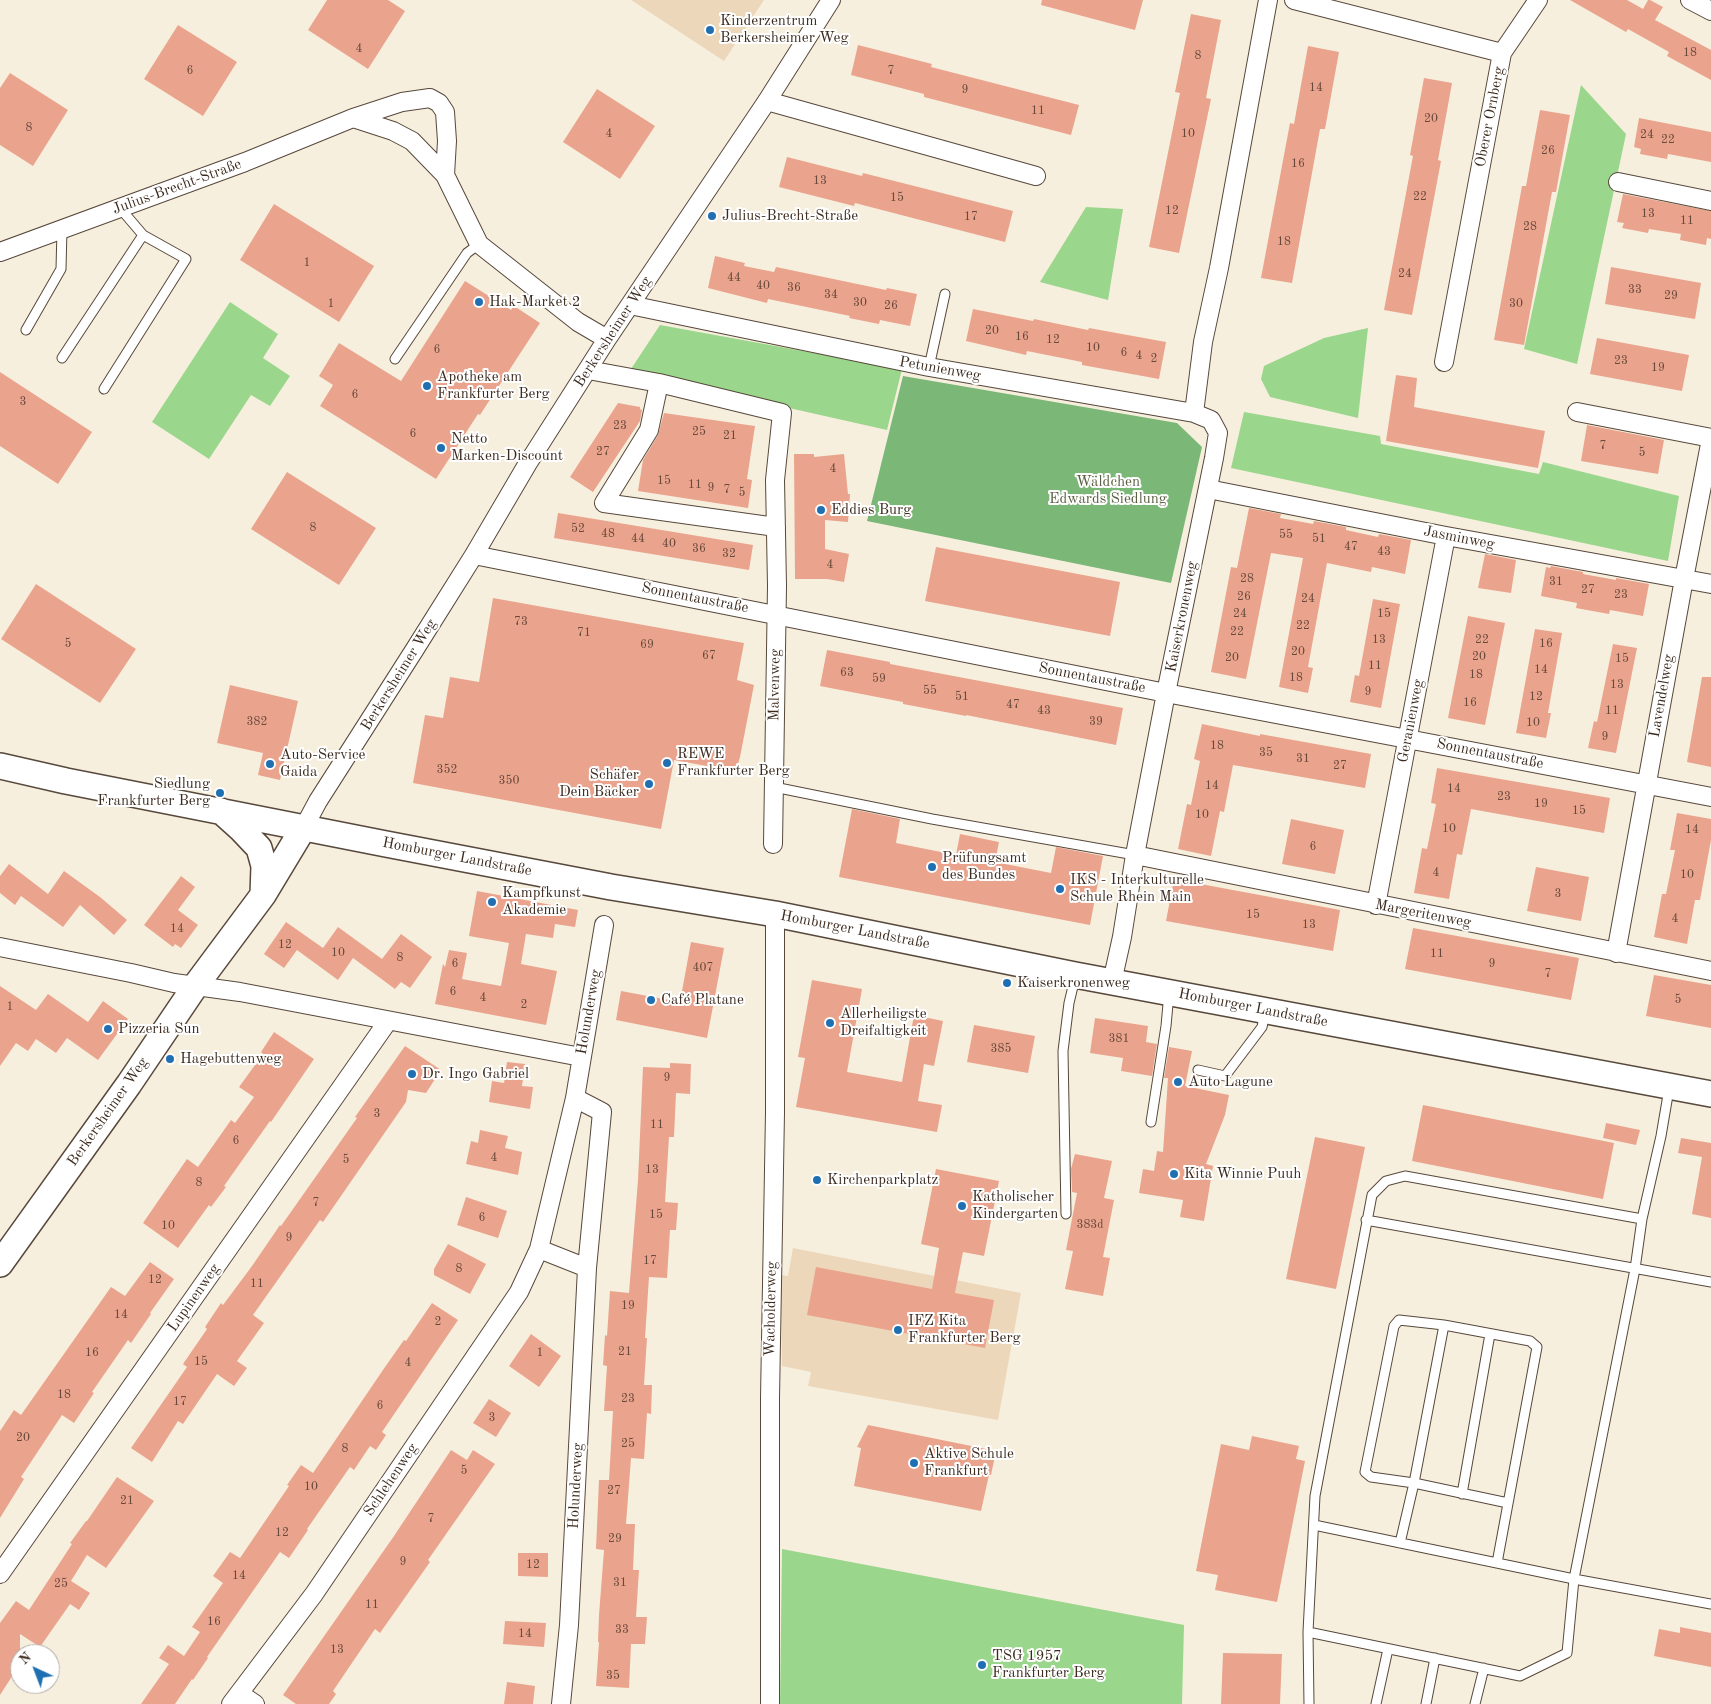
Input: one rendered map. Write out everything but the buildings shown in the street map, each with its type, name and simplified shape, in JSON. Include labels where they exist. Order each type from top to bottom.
[{"type":"street","name":"Berkersheimer Weg","points":[[0,1264],[129,1084],[196,985],[263,895],[318,801],[474,555],[528,463],[607,339],[767,101],[831,0]]},
{"type":"street","points":[[1194,413],[1203,342],[1268,0]]},
{"type":"street","name":"Oberer Ornberg","points":[[1294,0],[1502,53],[1444,362]]},
{"type":"street","points":[[1502,53],[1538,0]]},
{"type":"street","points":[[1690,0],[1711,11]]},
{"type":"street","name":"Julius-Brecht-Straße","points":[[0,252],[245,162],[353,118],[402,102],[430,98],[439,102],[445,112],[447,141],[445,176]]},
{"type":"street","points":[[767,101],[1036,176]]},
{"type":"street","name":"Julius-Brecht-Straße","points":[[353,118],[393,131],[412,141],[445,176],[479,244],[578,322],[607,339]]},
{"type":"street","points":[[1618,182],[1711,201]]},
{"type":"street","name":"Petunienweg","points":[[630,305],[929,367],[1194,413],[1211,420],[1218,433],[1214,458]]},
{"type":"street","name":"Malvenweg","points":[[588,370],[659,383],[782,412],[776,480],[773,844]]},
{"type":"street","points":[[659,383],[649,430],[604,503],[776,527]]},
{"type":"street","points":[[1577,412],[1711,438]]},
{"type":"street","name":"Lavendelweg","points":[[1616,953],[1711,438]]},
{"type":"street","name":"Kaiserkronenweg","points":[[1112,982],[1122,938],[1135,856],[1166,693],[1214,458]]},
{"type":"street","name":"Jasminweg","points":[[1208,489],[1446,536],[1711,584]]},
{"type":"street","name":"Geranienweg","points":[[1376,905],[1446,536]]},
{"type":"street","name":"Sonnentaustraße","points":[[474,555],[1166,693],[1711,797]]},
{"type":"street","name":"Homburger Landstraße","points":[[0,766],[611,887],[775,914],[1112,982],[1711,1094]]},
{"type":"street","points":[[221,811],[258,848],[264,866],[263,895]]},
{"type":"street","name":"Margeritenweg","points":[[1135,856],[1711,971]]},
{"type":"street","name":"Wacholderweg","points":[[770,1704],[770,1398],[775,1112],[775,914]]},
{"type":"street","name":"Holunderweg","points":[[539,1249],[575,1098],[604,925]]},
{"type":"street","points":[[0,947],[131,972],[174,983],[196,985],[581,1057]]},
{"type":"street","name":"Lupinenweg","points":[[0,1574],[388,1020]]},
{"type":"street","name":"Holunderweg","points":[[561,1704],[569,1625],[587,1268],[602,1112],[575,1098]]},
{"type":"street","points":[[539,1249],[587,1268]]},
{"type":"street","name":"Schlehenweg","points":[[236,1699],[314,1594],[514,1300],[539,1249]]},
{"type":"street","points":[[236,1699],[255,1704]]},
{"type":"lane","points":[[104,389],[186,260],[143,235],[120,208]]},
{"type":"lane","points":[[26,330],[61,269],[62,230]]},
{"type":"lane","points":[[62,358],[143,235]]},
{"type":"lane","points":[[395,360],[467,253],[479,244]]},
{"type":"lane","points":[[929,367],[945,294]]},
{"type":"lane","points":[[774,787],[1135,856]]},
{"type":"lane","points":[[1066,1214],[1063,1051],[1069,1003],[1076,975]]},
{"type":"lane","points":[[1151,1122],[1166,1026],[1169,992]]},
{"type":"lane","points":[[1198,1070],[1225,1076],[1262,1027],[1266,1010]]},
{"type":"lane","points":[[1308,1632],[1520,1676],[1567,1653],[1574,1578],[1642,1219],[1661,1136],[1669,1086]]},
{"type":"lane","points":[[1309,1704],[1308,1632],[1315,1496],[1372,1195],[1386,1181],[1405,1176],[1642,1219]]},
{"type":"lane","points":[[1366,1220],[1711,1282]]},
{"type":"lane","points":[[1497,1563],[1508,1504],[1537,1347],[1530,1342],[1490,1334],[1444,1325],[1399,1320],[1394,1326],[1365,1472],[1371,1477],[1414,1483],[1508,1504]]},
{"type":"lane","points":[[1400,1543],[1414,1483],[1444,1325]]},
{"type":"lane","points":[[1462,1494],[1490,1334]]},
{"type":"lane","points":[[1314,1525],[1497,1563],[1711,1604]]},
{"type":"lane","points":[[1376,1704],[1388,1649]]},
{"type":"lane","points":[[1426,1704],[1435,1658]]},
{"type":"lane","points":[[1475,1704],[1484,1668]]},
{"type":"shaded area","name":"Kinderzentrum Berkersheimer Weg","points":[[631,0],[764,0],[724,61]]},
{"type":"shaded area","name":"IFZ Kita Frankfurter Berg","points":[[793,1248],[1021,1293],[998,1420],[808,1386],[811,1372],[782,1366],[781,1275],[788,1276]]},
{"type":"green space","points":[[1581,85],[1626,134],[1577,364],[1524,349]]},
{"type":"green space","points":[[1086,207],[1123,209],[1108,300],[1040,282]]},
{"type":"green space","points":[[230,302],[278,334],[263,358],[290,376],[270,406],[251,395],[209,459],[152,422]]},
{"type":"green space","points":[[660,325],[902,369],[887,430],[629,372]]},
{"type":"green space","points":[[1368,328],[1358,418],[1270,397],[1261,379],[1264,366],[1324,338]]},
{"type":"green space","name":"Wäldchen Edwards Siedlung","points":[[903,376],[1177,423],[1202,447],[1171,583],[867,521]]},
{"type":"green space","points":[[1244,412],[1380,436],[1381,444],[1539,474],[1543,462],[1679,496],[1668,561],[1231,468]]},
{"type":"green space","name":"TSG 1957 Frankfurter Berg","points":[[782,1549],[1184,1625],[1182,1704],[780,1704]]},
{"type":"place","name":"Kinderzentrum Berkersheimer Weg","points":[[710,30]]},
{"type":"place","name":"Julius-Brecht-Straße","points":[[712,216]]},
{"type":"place","name":"Hak-Market 2","points":[[479,302]]},
{"type":"place","name":"Apotheke am Frankfurter Berg","points":[[427,386]]},
{"type":"place","name":"Netto Marken-Discount","points":[[441,448]]},
{"type":"place","name":"Eddies Burg","points":[[821,510]]},
{"type":"place","name":"REWE Frankfurter Berg","points":[[667,763]]},
{"type":"place","name":"Auto-Service Gaida","points":[[270,764]]},
{"type":"place","name":"Schäfer Dein Bäcker","points":[[649,784]]},
{"type":"place","name":"Siedlung Frankfurter Berg","points":[[220,793]]},
{"type":"place","name":"Prüfungsamt des Bundes","points":[[932,867]]},
{"type":"place","name":"IKS - Interkulturelle Schule Rhein Main","points":[[1060,889]]},
{"type":"place","name":"Kampfkunst Akademie","points":[[492,902]]},
{"type":"place","name":"Kaiserkronenweg","points":[[1007,983]]},
{"type":"place","name":"Café Platane","points":[[651,1000]]},
{"type":"place","name":"Allerheiligste Dreifaltigkeit","points":[[830,1023]]},
{"type":"place","name":"Pizzeria Sun","points":[[108,1029]]},
{"type":"place","name":"Hagebuttenweg","points":[[170,1059]]},
{"type":"place","name":"Dr. Ingo Gabriel","points":[[412,1074]]},
{"type":"place","name":"Auto Lagune","points":[[1178,1082]]},
{"type":"place","name":"Kita Winnie Puuh","points":[[1174,1174]]},
{"type":"place","name":"Kirchenparkplatz","points":[[817,1180]]},
{"type":"place","name":"Katholischer Kindergarten","points":[[962,1206]]},
{"type":"place","name":"IFZ Kita Frankfurter Berg","points":[[898,1330]]},
{"type":"place","name":"Aktive Schule Frankfurt","points":[[914,1463]]},
{"type":"place","name":"TSG 1957 Frankfurter Berg","points":[[982,1665]]}]
